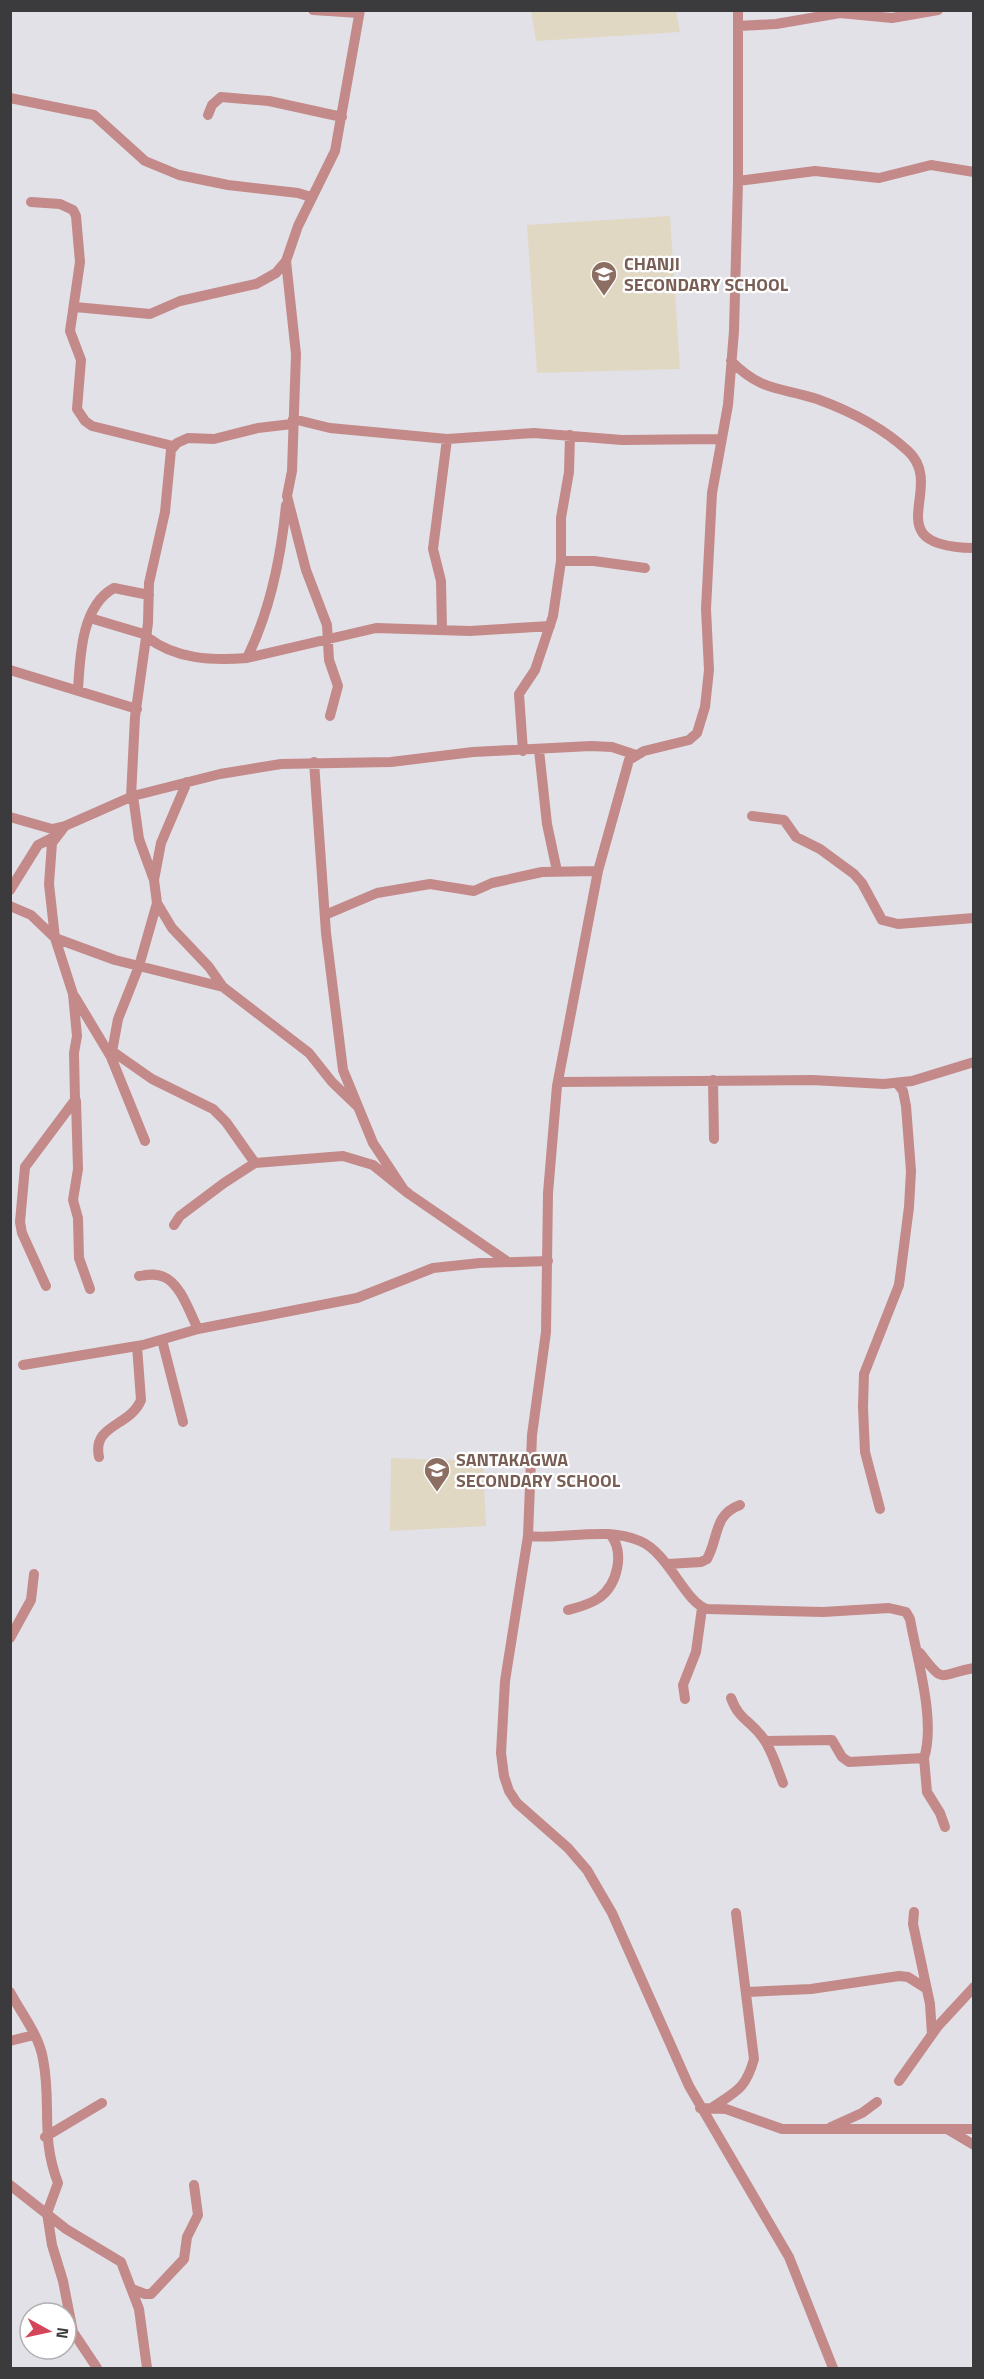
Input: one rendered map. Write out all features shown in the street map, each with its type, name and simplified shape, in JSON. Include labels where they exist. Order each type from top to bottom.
[{"type":"street","points":[[75,307],[150,314],[180,301],[256,284],[276,273],[285,261],[311,197],[335,151],[359,12],[313,10]]},
{"type":"street","points":[[738,10],[738,181],[731,361],[728,405],[712,493],[706,609],[710,670],[701,723],[689,740],[636,755],[630,760],[598,871],[558,1082],[548,1193],[546,1332],[532,1435],[528,1536],[505,1681],[501,1753],[504,1776],[509,1791],[517,1803],[568,1848],[599,1889],[635,1960],[700,2108],[777,2234],[799,2279],[833,2368]]},
{"type":"street","points":[[738,26],[776,24],[840,13],[870,12],[892,18],[938,10]]},
{"type":"street","points":[[208,115],[212,105],[221,97],[269,101],[342,117]]},
{"type":"street","points":[[10,98],[94,115],[145,161],[170,172],[228,185],[284,190],[311,197]]},
{"type":"street","points":[[738,181],[815,171],[879,178],[931,165],[974,172]]},
{"type":"street","points":[[31,202],[68,206],[76,216],[80,262],[70,331],[81,360],[76,399],[81,416],[92,426],[173,446],[188,438],[214,439],[292,422],[330,428],[447,439],[534,433],[622,440],[721,439]]},
{"type":"street","points":[[247,658],[265,611],[282,551],[287,496],[292,471],[295,337],[288,303],[285,261]]},
{"type":"street","points":[[731,361],[747,377],[768,387],[834,405],[886,433],[908,452],[918,465],[920,474],[917,519],[924,536],[939,544],[974,548]]},
{"type":"street","points":[[523,751],[519,694],[535,670],[550,627],[561,561],[561,512],[569,472],[570,435]]},
{"type":"street","points":[[442,630],[441,580],[433,549],[447,439]]},
{"type":"street","points":[[112,1054],[118,1019],[139,966],[157,903],[154,880],[139,839],[132,797],[137,709],[147,636],[149,595],[156,546],[165,512],[168,462],[173,446]]},
{"type":"street","points":[[287,496],[306,570],[325,615],[329,660],[338,686],[330,716]]},
{"type":"street","points":[[561,561],[594,561],[645,568]]},
{"type":"street","points":[[78,690],[83,641],[90,618],[104,597],[114,588],[149,595]]},
{"type":"street","points":[[90,618],[147,636],[158,646],[177,654],[247,658],[376,628],[442,630],[550,627]]},
{"type":"street","points":[[10,670],[137,709]]},
{"type":"street","points":[[10,817],[52,829],[132,797],[187,782],[281,764],[391,762],[473,752],[602,747],[622,749],[636,755]]},
{"type":"street","points":[[538,750],[557,871]]},
{"type":"street","points":[[314,762],[335,1026],[343,1070],[373,1143],[404,1190]]},
{"type":"street","points":[[154,880],[161,843],[187,782]]},
{"type":"street","points":[[753,816],[784,820],[796,837],[820,849],[854,874],[862,883],[882,920],[898,924],[974,918]]},
{"type":"street","points":[[64,826],[56,836],[49,862],[55,938],[73,994],[77,1036],[74,1053],[78,1169],[73,1200],[78,1218],[79,1258],[90,1289]]},
{"type":"street","points":[[10,890],[38,845],[56,836]]},
{"type":"street","points":[[325,915],[377,893],[430,884],[474,891],[492,883],[520,876],[557,871],[598,871]]},
{"type":"street","points":[[157,903],[172,928],[209,967],[223,987],[309,1053],[332,1082],[357,1106]]},
{"type":"street","points":[[10,906],[31,915],[55,938],[139,966],[223,987]]},
{"type":"street","points":[[73,994],[112,1054],[145,1142]]},
{"type":"street","points":[[112,1054],[152,1079],[213,1109],[226,1122],[255,1163]]},
{"type":"street","points":[[558,1082],[713,1080],[897,1083],[974,1062]]},
{"type":"street","points":[[713,1080],[714,1139]]},
{"type":"street","points":[[880,1509],[865,1452],[862,1407],[864,1374],[899,1285],[910,1199],[911,1171],[906,1106],[903,1091],[897,1083]]},
{"type":"street","points":[[46,1286],[22,1233],[22,1179],[26,1167],[75,1100]]},
{"type":"street","points":[[174,1225],[180,1216],[255,1163],[343,1156],[373,1165],[404,1190],[508,1262]]},
{"type":"street","points":[[23,1365],[137,1346],[198,1329],[357,1298],[434,1268],[508,1262],[548,1262]]},
{"type":"street","points":[[139,1276],[156,1275],[170,1280],[183,1298],[198,1329]]},
{"type":"street","points":[[162,1340],[183,1422]]},
{"type":"street","points":[[99,1457],[96,1445],[101,1434],[120,1424],[141,1400],[137,1346]]},
{"type":"street","points":[[668,1564],[701,1562],[707,1559],[719,1520],[727,1511],[740,1505]]},
{"type":"street","points":[[528,1536],[560,1538],[610,1534],[639,1540],[650,1546],[668,1564],[702,1608],[696,1652],[683,1685],[685,1699]]},
{"type":"street","points":[[568,1610],[588,1605],[606,1592],[619,1553],[617,1544],[610,1534]]},
{"type":"street","points":[[10,1638],[31,1600],[34,1574]]},
{"type":"street","points":[[702,1608],[823,1612],[899,1609],[906,1612],[910,1619],[917,1650],[929,1728],[924,1758],[927,1792],[940,1813],[945,1827]]},
{"type":"street","points":[[917,1650],[936,1674],[950,1676],[974,1668]]},
{"type":"street","points":[[731,1698],[737,1714],[750,1722],[765,1741],[783,1783]]},
{"type":"street","points":[[765,1741],[832,1740],[842,1757],[849,1762],[924,1758]]},
{"type":"street","points":[[914,1912],[914,1934],[927,1989],[932,2034]]},
{"type":"street","points":[[713,2107],[744,2086],[751,2074],[754,2059],[736,1913]]},
{"type":"street","points":[[747,1992],[811,1989],[899,1976],[908,1977],[927,1989]]},
{"type":"street","points":[[899,2081],[932,2034],[974,1987]]},
{"type":"street","points":[[10,1992],[34,2035],[43,2059],[47,2085],[45,2137],[49,2159],[58,2183],[47,2213],[73,2332],[97,2368]]},
{"type":"street","points":[[10,2041],[34,2035]]},
{"type":"street","points":[[828,2128],[862,2113],[877,2102]]},
{"type":"street","points":[[45,2137],[102,2103]]},
{"type":"street","points":[[700,2108],[713,2107],[741,2114],[774,2127],[974,2129]]},
{"type":"street","points":[[947,2129],[974,2145]]},
{"type":"street","points":[[10,2185],[82,2240],[121,2262],[140,2318],[147,2368]]},
{"type":"street","points":[[132,2289],[150,2294],[180,2265],[187,2237],[198,2214],[194,2185]]},
{"type":"shaded area","points":[[531,11],[676,11],[680,32],[536,41]]},
{"type":"shaded area","name":"CHANJI SECONDARY SCHOOL","points":[[670,216],[680,369],[537,373],[527,225]]},
{"type":"shaded area","name":"SANTAKAGWA SECONDARY SCHOOL","points":[[391,1458],[483,1461],[486,1526],[390,1531]]},
{"type":"place","name":"CHANJI SECONDARY SCHOOL","points":[[604,297]]},
{"type":"place","name":"SANTAKAGWA SECONDARY SCHOOL","points":[[437,1493]]}]
